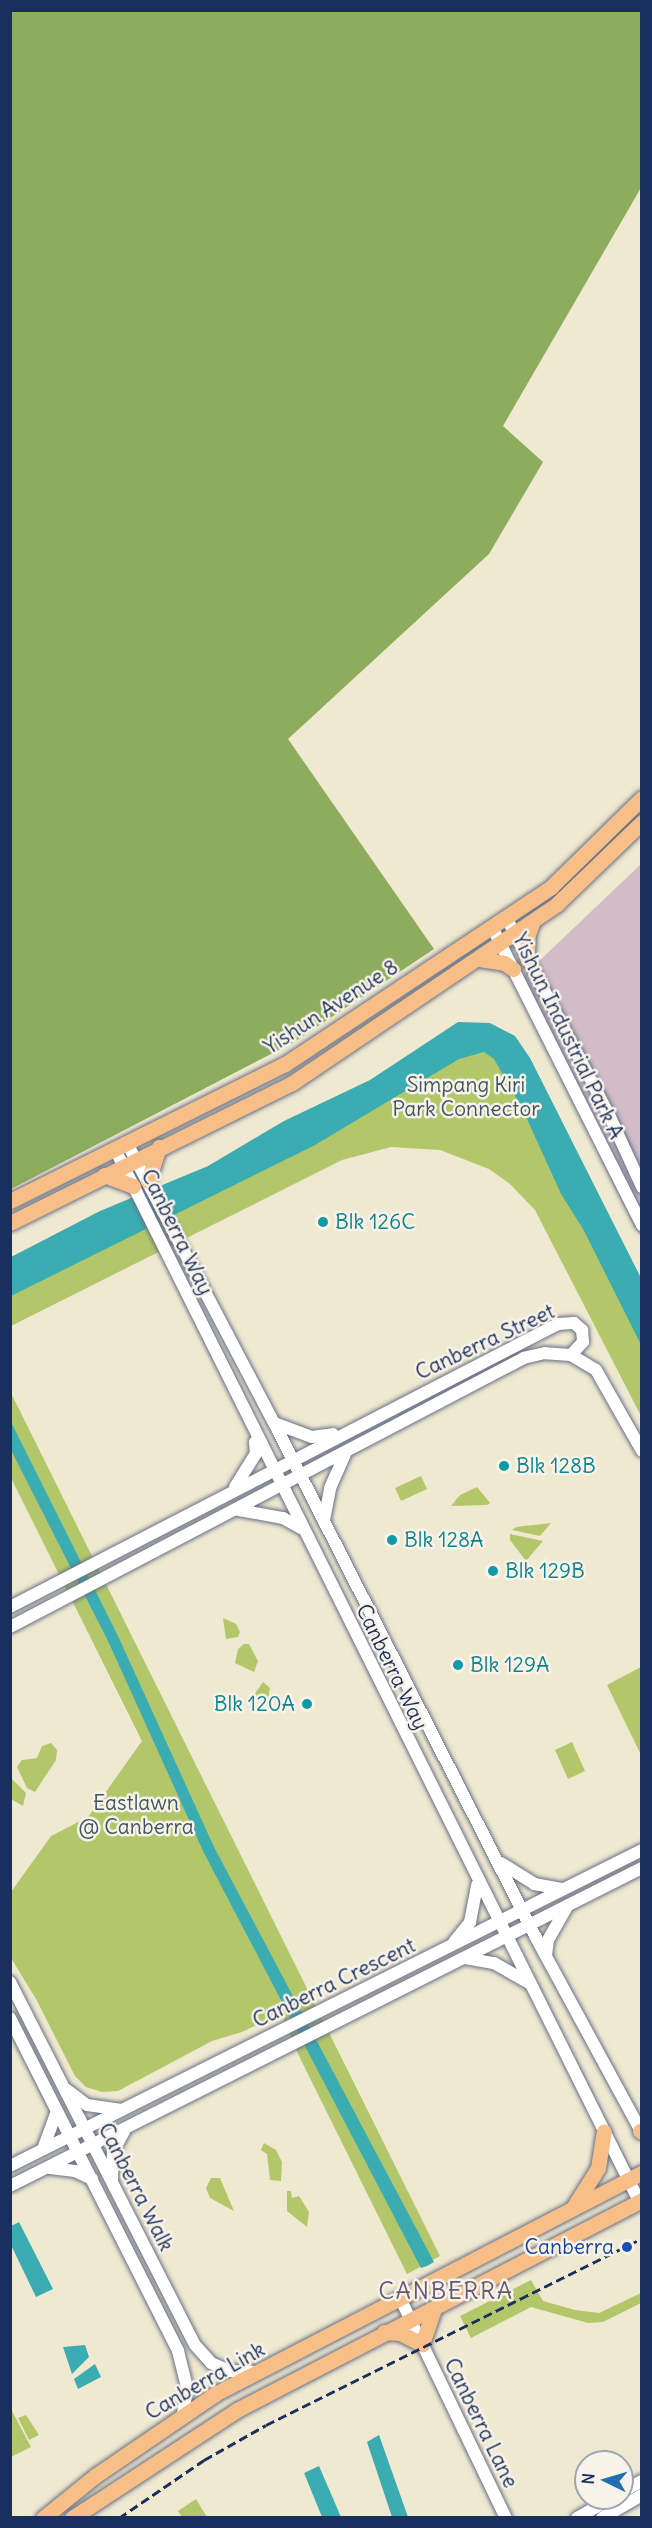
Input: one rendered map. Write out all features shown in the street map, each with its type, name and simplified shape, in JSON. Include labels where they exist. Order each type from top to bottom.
[{"type":"main road","name":"Yishun Avenue 8","points":[[10,1201],[285,1064],[551,887],[642,798]]},
{"type":"main road","name":"Yishun Avenue 8","points":[[10,1222],[292,1083],[502,945],[557,904],[642,822]]},
{"type":"main road","points":[[527,958],[528,934],[533,921]]},
{"type":"main road","points":[[479,959],[504,963],[513,969]]},
{"type":"main road","points":[[148,1182],[159,1147]]},
{"type":"main road","points":[[104,1175],[133,1187]]},
{"type":"main road","points":[[572,2208],[598,2168],[604,2131]]},
{"type":"main road","name":"Canberra Link","points":[[43,2517],[183,2413],[256,2372],[401,2300],[635,2176]]},
{"type":"main road","name":"Canberra Link","points":[[72,2517],[237,2410],[640,2200]]},
{"type":"main road","points":[[384,2332],[400,2333],[422,2344],[434,2309]]},
{"type":"street","name":"Yishun Industrial Park A","points":[[506,917],[610,1117],[642,1188],[626,1195]]},
{"type":"street","name":"Yishun Industrial Park A","points":[[492,927],[642,1225]]},
{"type":"street","name":"Canberra Way","points":[[121,1146],[130,1163],[148,1182],[171,1225],[500,1863],[522,1911],[641,2132]]},
{"type":"street","name":"Canberra Way","points":[[130,1163],[133,1187],[271,1470],[604,2131],[635,2176],[640,2200]]},
{"type":"street","name":"Canberra Street","points":[[10,1607],[271,1470],[558,1324],[574,1323],[582,1330],[584,1342],[571,1355],[545,1353],[524,1358],[302,1478],[10,1627]]},
{"type":"street","points":[[571,1355],[596,1370],[642,1451]]},
{"type":"street","points":[[274,1423],[312,1437],[342,1434]]},
{"type":"street","points":[[232,1491],[256,1455],[254,1435]]},
{"type":"street","points":[[324,1522],[330,1488],[346,1454]]},
{"type":"street","points":[[238,1510],[266,1514],[301,1528]]},
{"type":"street","name":"Canberra Crescent","points":[[10,2166],[642,1850]]},
{"type":"street","points":[[500,1863],[534,1884],[562,1889]]},
{"type":"street","name":"Canberra Crescent","points":[[10,2186],[94,2146],[126,2127],[642,1868]]},
{"type":"street","points":[[452,1945],[470,1922],[477,1895],[477,1881]]},
{"type":"street","points":[[546,1956],[548,1940],[569,1904]]},
{"type":"street","points":[[464,1958],[494,1963],[530,1983]]},
{"type":"street","name":"Canberra Walk","points":[[10,1982],[195,2344],[211,2362],[230,2371],[256,2372]]},
{"type":"street","name":"Canberra Walk","points":[[10,2018],[178,2351],[187,2388],[183,2413]]},
{"type":"street","points":[[60,2082],[87,2105],[122,2110]]},
{"type":"street","points":[[43,2150],[57,2111]]},
{"type":"street","points":[[112,2184],[113,2152],[126,2127]]},
{"type":"street","points":[[49,2168],[75,2171],[92,2179]]},
{"type":"street","points":[[401,2300],[422,2344]]},
{"type":"street","name":"Canberra Lane","points":[[422,2344],[506,2517]]},
{"type":"street","points":[[602,2517],[642,2495]]},
{"type":"shaded area","points":[[641,864],[641,1238],[514,985]]},
{"type":"green space","points":[[11,10],[641,11],[642,186],[503,426],[543,462],[489,554],[288,739],[434,949],[294,1042],[11,1189]]},
{"type":"green space","name":"Simpang Kiri Park Connector","points":[[458,1036],[506,1046],[641,1318],[641,1416],[535,1210],[510,1184],[489,1169],[440,1150],[391,1147],[342,1160],[11,1326],[11,1272]]},
{"type":"green space","name":"Eastlawn @ Canberra","points":[[11,1393],[440,2256],[407,2274],[298,2054],[281,2013],[242,2032],[212,2041],[118,2091],[102,2092],[86,2087],[75,2076],[36,1999],[11,1958],[11,1892],[51,1836],[88,1817],[142,1741],[11,1478]]},
{"type":"green space","points":[[421,1476],[427,1489],[401,1501],[395,1488]]},
{"type":"green space","points":[[477,1487],[490,1503],[451,1506],[460,1495]]},
{"type":"green space","points":[[551,1523],[540,1536],[512,1530],[516,1527]]},
{"type":"green space","points":[[510,1534],[543,1541],[526,1561],[510,1540]]},
{"type":"green space","points":[[223,1618],[236,1624],[240,1632],[238,1637],[226,1639]]},
{"type":"green space","points":[[244,1644],[249,1644],[258,1661],[254,1672],[235,1663],[238,1649]]},
{"type":"green space","points":[[641,1667],[641,1755],[607,1685]]},
{"type":"green space","points":[[263,1682],[270,1688],[267,1704],[254,1695]]},
{"type":"green space","points":[[572,1742],[585,1771],[568,1779],[555,1750]]},
{"type":"green space","points":[[51,1743],[57,1750],[56,1760],[35,1792],[27,1788],[17,1767],[22,1760],[37,1758],[42,1746]]},
{"type":"green space","points":[[11,1778],[26,1793],[23,1806],[11,1799]]},
{"type":"green space","points":[[264,2143],[276,2150],[282,2162],[281,2181],[270,2180],[267,2154],[261,2150]]},
{"type":"green space","points":[[211,2178],[220,2178],[234,2211],[210,2198],[206,2188]]},
{"type":"green space","points":[[287,2191],[291,2191],[292,2198],[299,2196],[309,2212],[307,2227],[287,2211]]},
{"type":"green space","points":[[531,2280],[543,2301],[575,2310],[599,2313],[641,2293],[641,2303],[603,2322],[588,2323],[531,2307],[471,2338],[460,2316]]},
{"type":"green space","points":[[10,2407],[31,2447],[11,2457],[10,2457]]},
{"type":"green space","points":[[26,2415],[39,2435],[29,2440],[18,2418]]},
{"type":"green space","points":[[196,2499],[207,2517],[182,2517],[178,2511]]},
{"type":"water","points":[[458,1022],[490,1023],[515,1036],[530,1058],[641,1278],[641,1345],[583,1229],[561,1194],[522,1108],[494,1059],[484,1052],[459,1059],[315,1145],[11,1296],[11,1257],[100,1211],[208,1166],[284,1121],[370,1080]]},
{"type":"water","points":[[10,1420],[118,1636],[214,1847],[434,2262],[427,2266],[421,2268],[204,1853],[108,1641],[11,1450]]},
{"type":"water","points":[[19,2222],[53,2289],[36,2297],[11,2245],[11,2226]]},
{"type":"water","points":[[85,2345],[89,2357],[72,2374],[63,2347]]},
{"type":"water","points":[[95,2364],[101,2377],[78,2389],[74,2379]]},
{"type":"water","points":[[379,2435],[408,2517],[392,2517],[367,2442]]},
{"type":"water","points":[[319,2466],[341,2517],[322,2517],[304,2473]]},
{"type":"railway","points":[[119,2518],[204,2460],[266,2425],[642,2238]]},
{"type":"place","name":"Blk 126C","points":[[323,1222]]},
{"type":"place","name":"Blk 128B","points":[[504,1466]]},
{"type":"place","name":"Blk 128A","points":[[392,1540]]},
{"type":"place","name":"Blk 129B","points":[[493,1571]]},
{"type":"place","name":"Blk 129A","points":[[458,1665]]},
{"type":"place","name":"Blk 120A","points":[[307,1704]]},
{"type":"place","name":"Canberra","points":[[627,2247]]},
{"type":"district","name":"CANBERRA","points":[[446,2291]]}]
